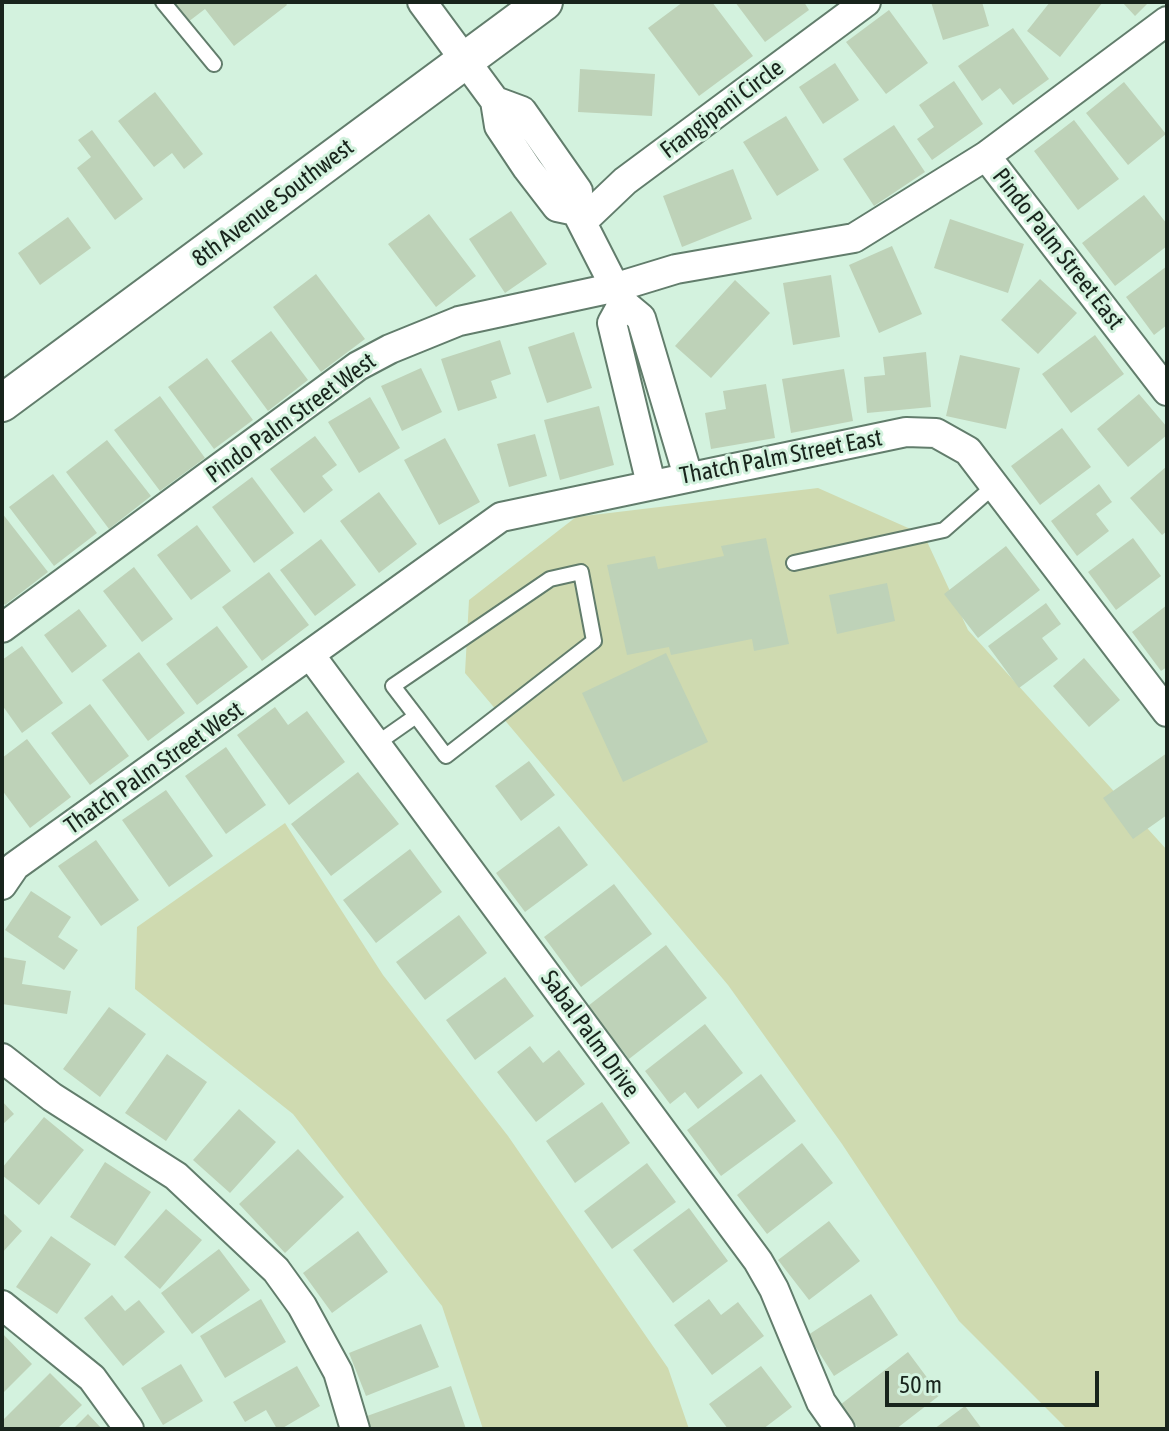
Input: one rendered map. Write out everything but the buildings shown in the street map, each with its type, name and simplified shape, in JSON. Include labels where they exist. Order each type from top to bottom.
[{"type":"street","points":[[422,2],[495,101],[522,111],[578,191],[579,216],[620,295],[641,318],[688,476]]},
{"type":"street","name":"8th Avenue Southwest","points":[[2,403],[544,2]]},
{"type":"street","name":"Frangipani Circle","points":[[579,216],[866,2]]},
{"type":"street","points":[[986,156],[1167,21]]},
{"type":"street","name":"Pindo Palm Street East","points":[[620,295],[676,269],[854,238],[986,156],[1167,391]]},
{"type":"street","points":[[620,295],[612,323],[651,484]]},
{"type":"street","name":"Pindo Palm Street West","points":[[2,628],[358,366],[390,349],[459,321],[620,295]]},
{"type":"street","name":"Thatch Palm Street East","points":[[311,656],[501,517],[906,432],[936,433],[968,451],[1167,712]]},
{"type":"street","name":"Sabal Palm Drive","points":[[311,656],[758,1261],[774,1289],[821,1402],[840,1429]]},
{"type":"street","name":"Thatch Palm Street West","points":[[2,885],[15,866],[311,656]]},
{"type":"street","points":[[2,1058],[52,1097],[176,1176],[276,1270],[302,1306],[338,1372],[355,1429]]},
{"type":"street","points":[[2,1305],[92,1378],[129,1429]]},
{"type":"lane","points":[[163,2],[214,64]]},
{"type":"lane","points":[[794,563],[944,530],[994,486]]},
{"type":"lane","points":[[581,572],[594,641],[446,756],[416,716],[393,686],[550,579],[581,572]]},
{"type":"lane","points":[[376,744],[416,716]]},
{"type":"green space","points":[[818,488],[924,535],[968,630],[1167,850],[1167,1429],[1067,1429],[959,1321],[842,1144],[728,985],[465,673],[469,600],[576,517]]},
{"type":"green space","points":[[285,823],[383,975],[508,1136],[668,1368],[689,1429],[483,1429],[442,1306],[293,1114],[135,989],[137,927]]}]
